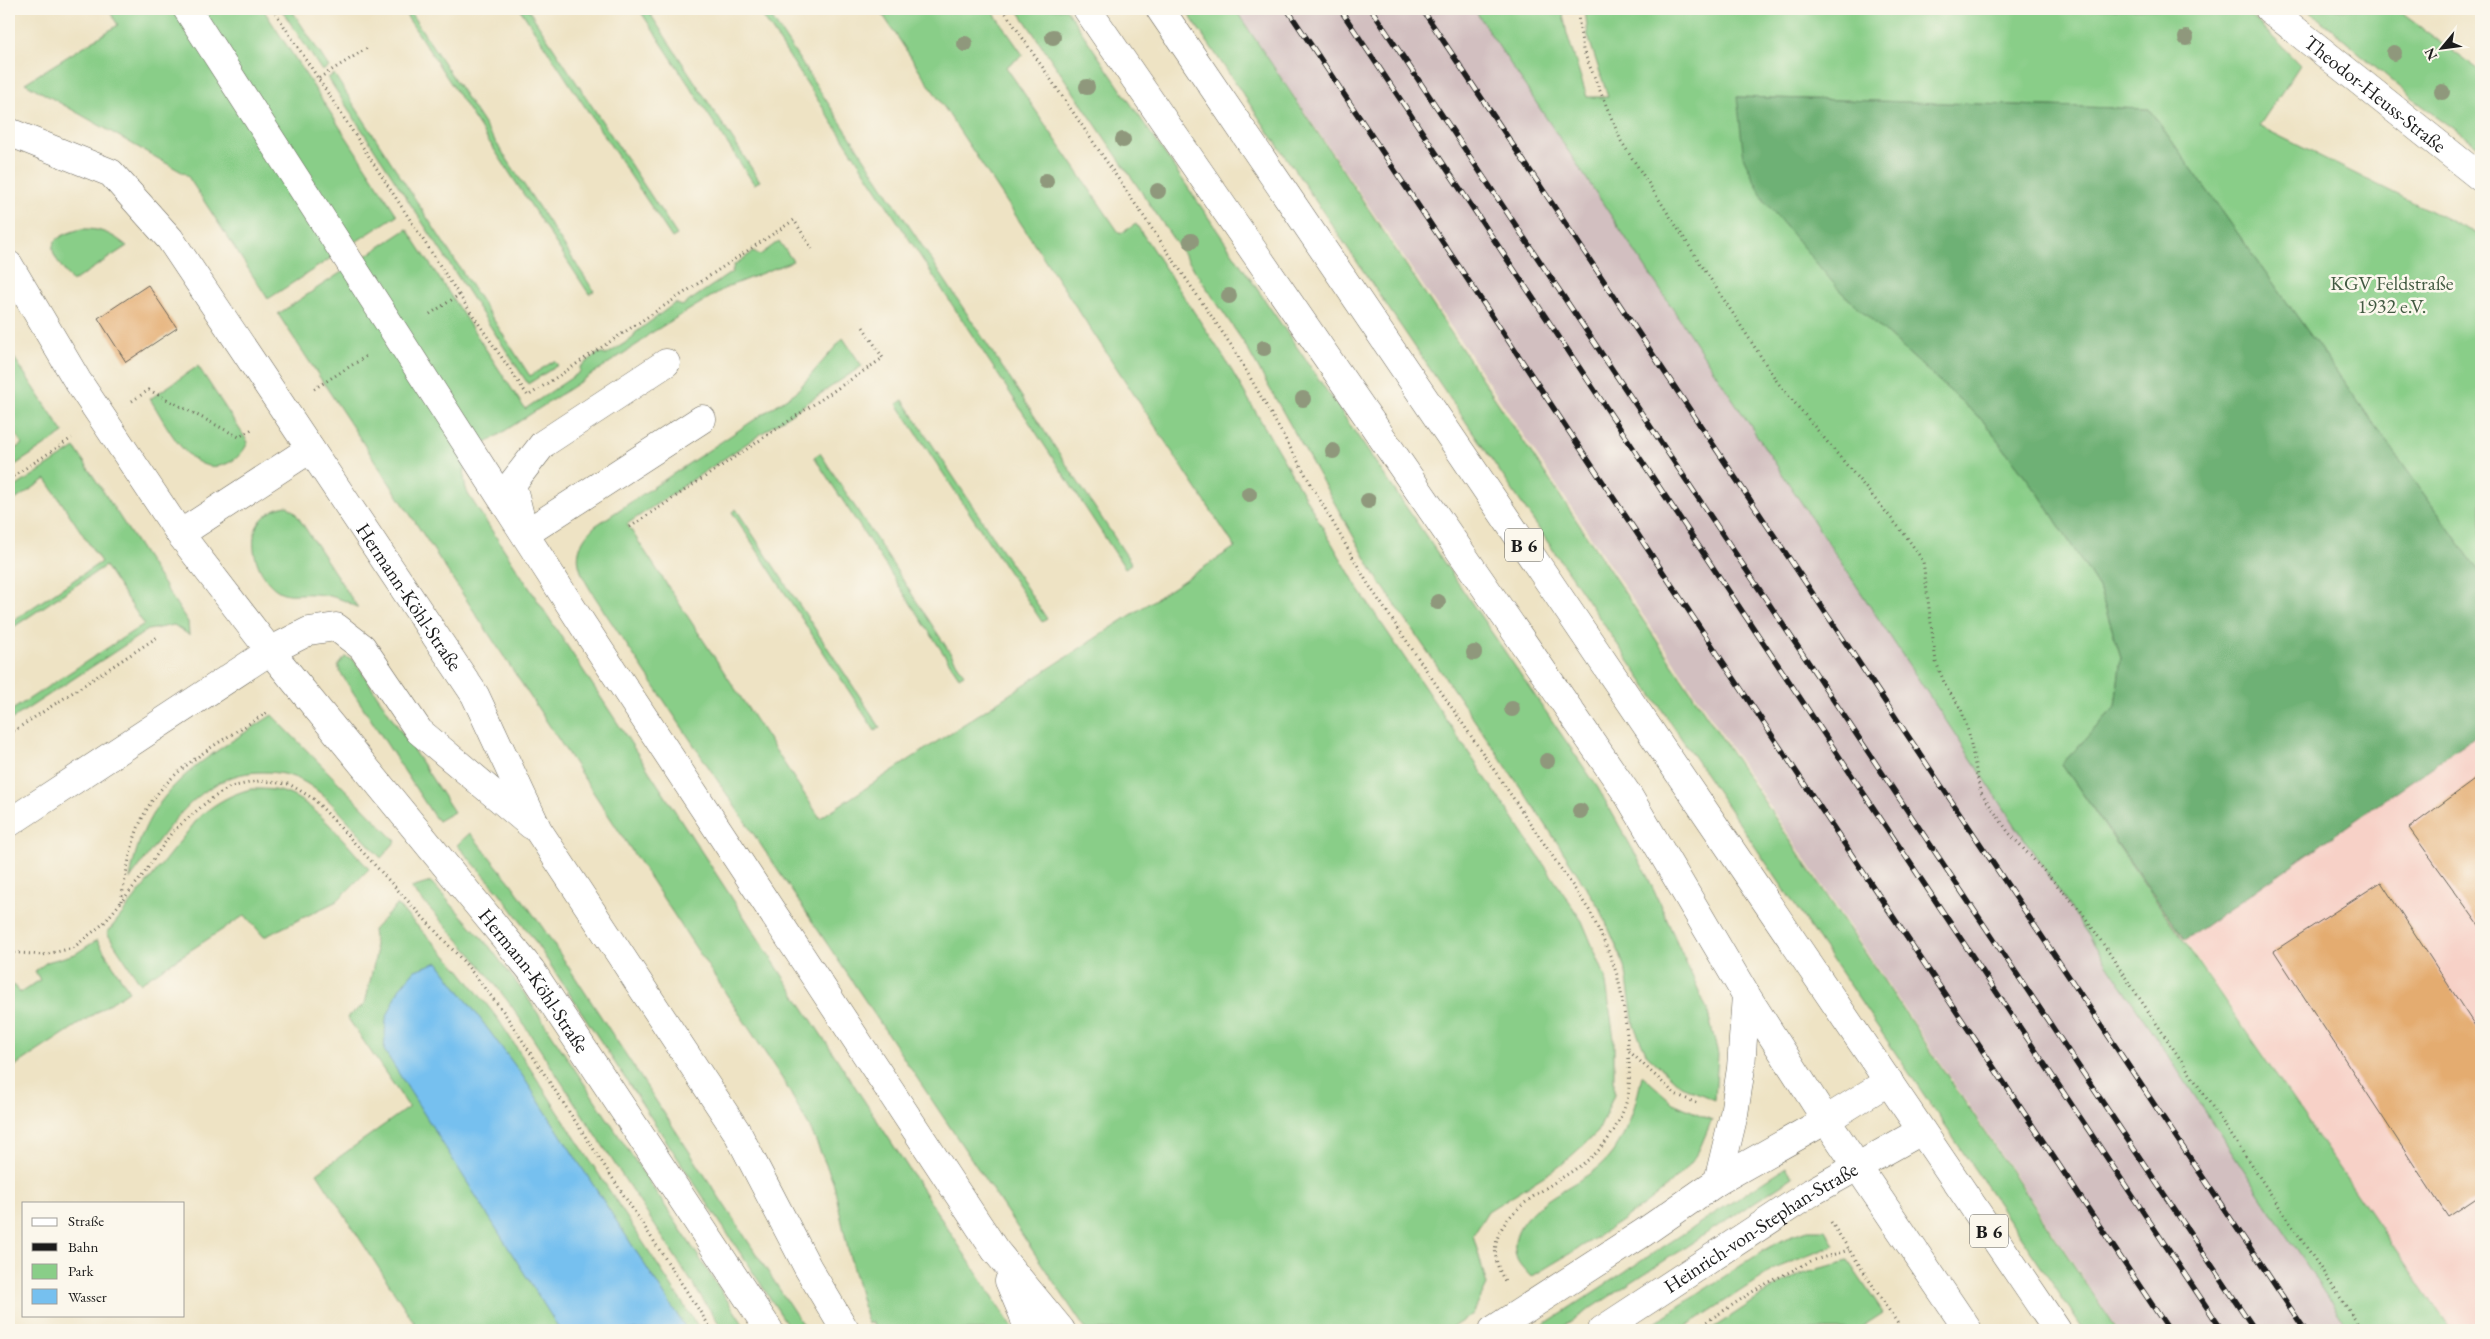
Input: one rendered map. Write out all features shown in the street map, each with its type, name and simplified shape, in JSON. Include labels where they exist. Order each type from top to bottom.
[{"type":"street","points":[[187,9],[525,534],[995,1250],[1061,1330]]},
{"type":"street","points":[[1087,9],[1628,795],[1746,995],[1826,1120],[1968,1330]]},
{"type":"street","name":"B 6","points":[[1160,9],[2057,1330]]},
{"type":"street","name":"Theodor-Heuss-Straße","points":[[2269,9],[2481,178]]},
{"type":"street","name":"Hermann-Köhl-Straße","points":[[9,132],[111,174],[170,239],[475,695],[538,830],[737,1132],[808,1268],[845,1330]]},
{"type":"street","name":"Hermann-Köhl-Straße","points":[[9,265],[77,380],[180,534],[270,651],[532,970],[769,1330]]},
{"type":"street","points":[[525,534],[512,484],[543,444],[666,363]]},
{"type":"street","points":[[525,534],[702,419]]},
{"type":"street","points":[[180,534],[310,449]]},
{"type":"street","name":"Hermann-Köhl-Straße","points":[[9,823],[270,651],[309,631],[336,627],[362,647],[419,731],[538,830]]},
{"type":"street","points":[[1718,1181],[1734,1114],[1741,1068],[1746,995]]},
{"type":"street","points":[[1493,1330],[1643,1233],[1718,1181],[1826,1120],[1889,1081]]},
{"type":"street","name":"Heinrich-von-Stephan-Straße","points":[[1602,1330],[1812,1192],[1858,1168],[1921,1131]]},
{"type":"street","points":[[995,1250],[1028,1330]]},
{"type":"path","points":[[273,9],[459,295],[528,396],[794,220],[812,249]]},
{"type":"path","points":[[1003,9],[1234,351],[1368,584],[1591,913],[1616,970],[1629,1052],[1628,1099],[1613,1134],[1589,1159],[1522,1205],[1502,1226],[1496,1251],[1502,1275],[1524,1310]]},
{"type":"path","points":[[1577,9],[1583,50],[1621,141],[1778,383],[1906,536],[1923,561],[1936,662],[1946,687],[1961,709],[1969,734],[1980,791],[2009,833],[2081,911],[2362,1330]]},
{"type":"path","points":[[319,78],[369,47]]},
{"type":"path","points":[[420,321],[459,295]]},
{"type":"path","points":[[630,528],[883,358],[863,327]]},
{"type":"path","points":[[9,478],[149,390],[239,437],[372,352]]},
{"type":"path","points":[[9,734],[159,636]]},
{"type":"path","points":[[120,903],[131,848],[147,809],[161,790],[176,773],[269,711]]},
{"type":"path","points":[[9,952],[43,955],[73,948],[104,923],[143,875],[172,832],[208,801],[230,787],[258,781],[289,784],[314,799],[464,962],[503,1011],[712,1330]]},
{"type":"path","points":[[1629,1052],[1676,1094],[1711,1108],[1734,1114]]},
{"type":"path","points":[[1694,1330],[1760,1287],[1811,1261],[1849,1250]]},
{"type":"shaded area","points":[[1235,9],[1474,9],[2350,1330],[2118,1330],[1468,352]]},
{"type":"shaded area","points":[[2481,732],[2481,1330],[2451,1330],[2185,940]]},
{"type":"green space","points":[[108,9],[263,9],[397,215],[268,299],[187,175],[25,83],[118,25]]},
{"type":"green space","points":[[281,9],[291,9],[329,67],[322,71]]},
{"type":"green space","points":[[402,9],[408,9],[594,291],[589,294]]},
{"type":"green space","points":[[520,9],[528,9],[677,235],[672,238]]},
{"type":"green space","points":[[639,9],[647,9],[760,181],[754,184]]},
{"type":"green space","points":[[758,9],[766,9],[1132,564],[1125,568]]},
{"type":"green space","points":[[879,9],[991,9],[1023,55],[1006,67],[1120,234],[1136,224],[1225,359],[1359,590],[1582,921],[1605,976],[1614,1039],[1614,1095],[1598,1132],[1560,1166],[1488,1211],[1473,1235],[1487,1285],[1473,1314],[1448,1330],[1086,1330],[584,579],[578,558],[580,548],[585,537],[595,526],[796,392],[843,338],[862,366],[627,524],[820,818],[1235,547]]},
{"type":"green space","points":[[1017,9],[1066,9],[1598,788],[1646,873],[1707,1009],[1718,1054],[1715,1100],[1681,1086],[1647,1055],[1634,1026],[1625,966],[1600,909],[1540,816],[1377,578],[1244,343]]},
{"type":"green space","points":[[1185,9],[1235,9],[2117,1330],[2084,1330]]},
{"type":"green space","name":"KGV Feldstraße 1932 e.V.","points":[[1474,9],[1562,9],[1567,34],[1587,97],[1608,97],[1588,36],[1585,9],[2245,9],[2300,65],[2259,126],[2481,236],[2481,574],[2149,109],[1737,97],[1840,291],[1983,421],[2040,496],[2099,588],[2121,657],[2115,707],[2062,764],[2451,1330],[2350,1330]]},
{"type":"green space","points":[[2307,9],[2396,9],[2481,72],[2481,148],[2420,104]]},
{"type":"green space","points":[[334,74],[530,376],[554,361],[558,365],[528,384],[328,78]]},
{"type":"green space","points":[[1737,97],[2149,109],[2481,574],[2481,732],[2185,940],[2062,764],[2115,707],[2121,657],[2099,588],[2040,496],[1983,421],[1840,291],[1765,202],[1744,159]]},
{"type":"green space","points":[[81,229],[105,233],[127,246],[72,282],[55,256],[54,244],[58,238]]},
{"type":"green space","points":[[407,229],[525,409],[580,372],[580,367],[599,353],[606,355],[633,338],[635,333],[675,303],[682,306],[732,272],[734,265],[753,252],[760,255],[779,241],[793,261],[727,287],[648,335],[641,342],[474,451],[466,466],[464,477],[466,488],[468,494],[1014,1330],[876,1330],[872,1322],[868,1324],[849,1254],[833,1181],[811,1130],[783,1080],[278,314]]},
{"type":"green space","points":[[9,350],[64,433],[9,469],[9,453],[22,444],[9,423]]},
{"type":"green space","points":[[198,366],[248,442],[239,455],[226,464],[213,466],[201,464],[190,456],[180,446],[150,399]]},
{"type":"green space","points":[[903,400],[1047,619],[1042,622],[897,404]]},
{"type":"green space","points":[[75,448],[188,622],[189,635],[174,625],[148,630],[9,721],[9,712],[144,624],[105,566],[9,630],[9,623],[101,562],[46,479],[9,504],[9,491]]},
{"type":"green space","points":[[820,453],[964,674],[959,677],[814,457]]},
{"type":"green space","points":[[287,506],[294,511],[358,608],[330,596],[284,593],[273,587],[267,580],[261,571],[254,551],[255,531],[261,520],[268,514],[275,509]]},
{"type":"green space","points":[[736,509],[880,727],[875,731],[732,512]]},
{"type":"green space","points":[[345,657],[354,660],[454,812],[438,821],[433,815],[340,672],[338,665]]},
{"type":"green space","points":[[272,715],[396,841],[381,858],[326,798],[301,780],[291,776],[263,772],[240,775],[220,782],[185,809],[130,879],[137,847],[149,821],[163,799],[180,780],[200,763]]},
{"type":"green space","points":[[251,789],[282,792],[298,798],[331,826],[369,869],[337,901],[264,937],[245,915],[140,983],[107,933],[200,816],[224,800]]},
{"type":"green space","points":[[470,833],[510,882],[543,928],[806,1330],[791,1330],[532,937],[499,892],[457,845]]},
{"type":"green space","points":[[431,882],[489,946],[527,997],[747,1330],[723,1330],[513,1008],[474,957],[411,888]]},
{"type":"green space","points":[[397,905],[459,969],[498,1019],[700,1330],[419,1330],[317,1173],[409,1107],[347,1017],[365,1004],[376,954],[373,930]]},
{"type":"green space","points":[[97,940],[129,991],[9,1070],[9,988],[14,985],[20,993],[40,980],[35,971],[47,962],[75,954]]},
{"type":"green space","points":[[1642,1075],[1673,1103],[1712,1120],[1698,1152],[1684,1170],[1644,1205],[1597,1237],[1531,1277],[1516,1256],[1515,1240],[1521,1226],[1530,1214],[1543,1203],[1599,1167],[1608,1158],[1616,1148],[1633,1112]]},
{"type":"green space","points":[[1786,1167],[1793,1177],[1558,1330],[1535,1330]]},
{"type":"green space","points":[[1808,1230],[1826,1230],[1835,1245],[1774,1269],[1681,1330],[1643,1330],[1763,1251],[1792,1235]]},
{"type":"green space","points":[[1848,1261],[1883,1313],[1857,1330],[1710,1330],[1784,1281],[1817,1269]]},
{"type":"water","points":[[438,962],[522,1075],[687,1330],[560,1330],[384,1050],[386,1019],[399,989],[415,970]]},
{"type":"building","points":[[148,285],[177,328],[126,362],[98,318]]},
{"type":"building","points":[[2481,775],[2481,928],[2409,828]]},
{"type":"building","points":[[2381,882],[2481,1035],[2481,1195],[2448,1217],[2274,951]]},
{"type":"railway","points":[[1287,9],[2169,1330]]},
{"type":"railway","points":[[1340,9],[2222,1330]]},
{"type":"railway","points":[[1371,9],[2255,1330]]},
{"type":"railway","points":[[1422,9],[2305,1330]]}]
